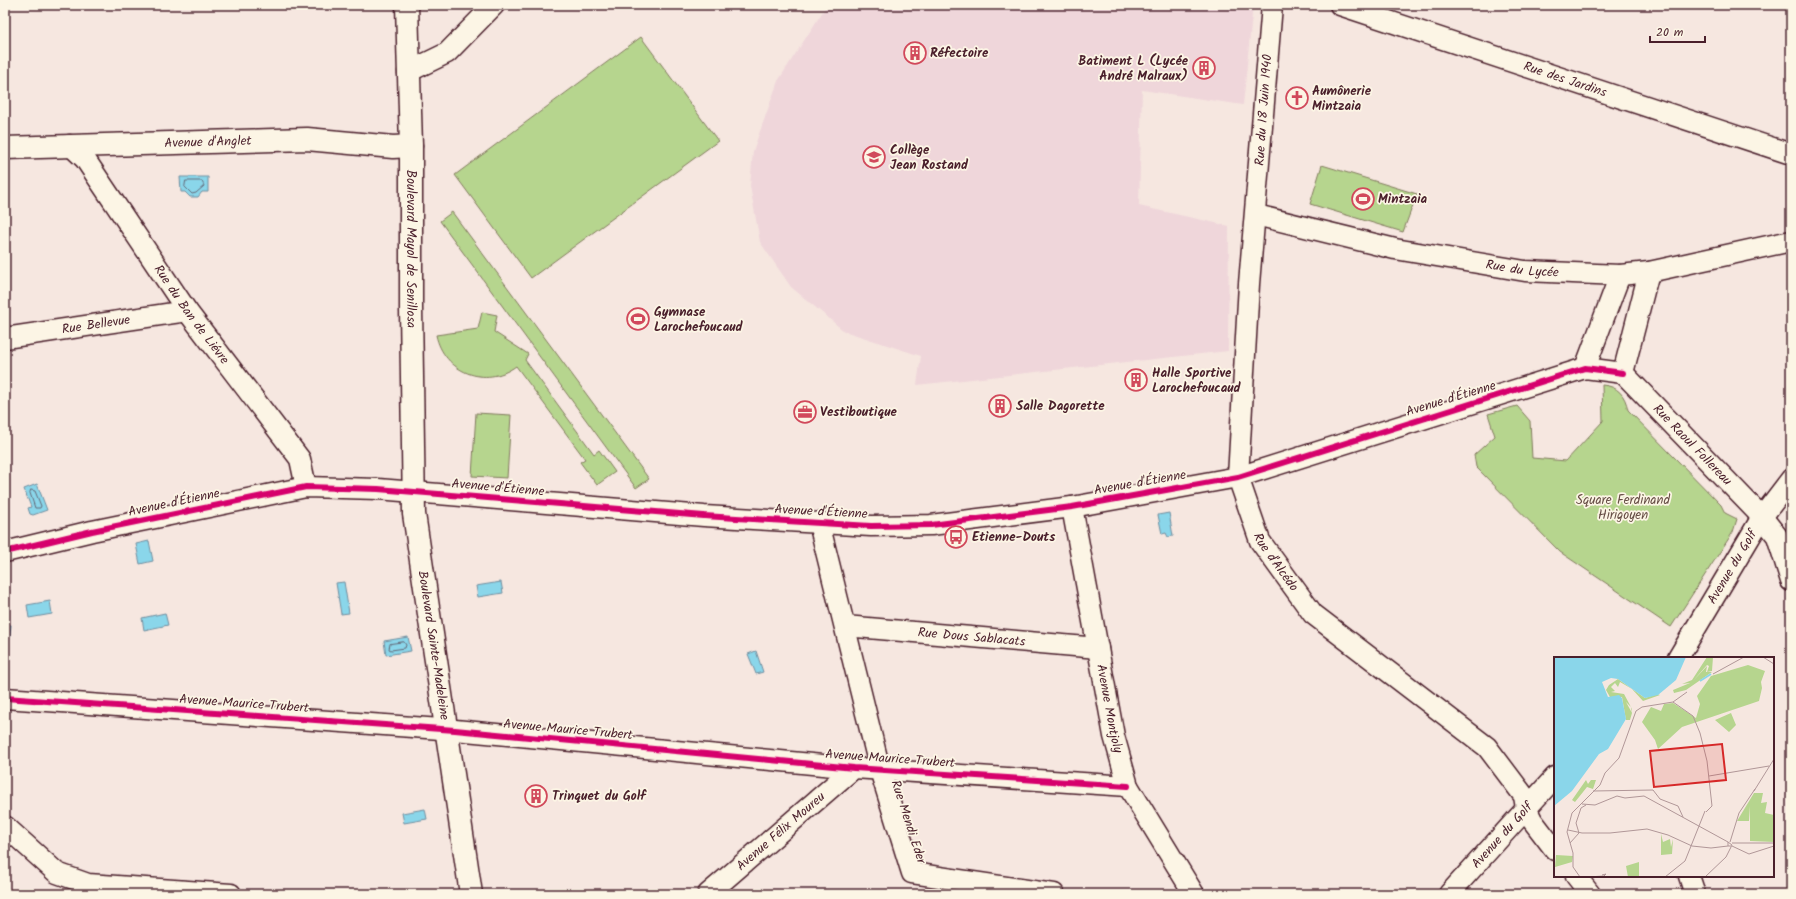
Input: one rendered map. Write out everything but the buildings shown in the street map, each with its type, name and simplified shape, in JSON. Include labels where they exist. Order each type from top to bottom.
[{"type":"street","name":"Boulevard Mayol de Senillosa","points":[[407,5],[411,146],[413,492]]},
{"type":"street","points":[[408,72],[447,53],[494,5]]},
{"type":"street","name":"Rue du 18 Juin 1940","points":[[1256,215],[1272,5]]},
{"type":"street","name":"Rue des Jardins","points":[[1340,5],[1791,154]]},
{"type":"street","name":"Avenue d'Anglet","points":[[5,148],[307,139],[393,147],[411,146]]},
{"type":"street","name":"Rue du Ban de Liévre","points":[[70,145],[84,159],[187,312],[300,459],[306,487]]},
{"type":"street","name":"Rue du Lycée","points":[[1256,215],[1395,249],[1525,271],[1620,275],[1649,272],[1791,241]]},
{"type":"street","name":"Rue d'Alcédo","points":[[1256,215],[1249,284],[1238,476],[1260,541],[1313,614],[1486,747],[1524,796],[1526,808],[1532,820],[1554,849]]},
{"type":"street","points":[[1623,373],[1649,272]]},
{"type":"street","points":[[1585,368],[1620,275]]},
{"type":"street","name":"Rue Bellevue","points":[[5,338],[187,312]]},
{"type":"street","name":"Avenue d'Étienne","points":[[5,552],[92,531],[306,487],[413,492],[704,516],[819,523],[870,526],[931,525],[1072,507],[1238,476],[1585,368],[1623,373]]},
{"type":"street","name":"Rue Raoul Follereau","points":[[1623,373],[1762,517],[1777,536],[1791,581]]},
{"type":"street","name":"Avenue du Golf","points":[[1679,657],[1762,517],[1791,479]]},
{"type":"street","name":"Boulevard Sainte-Madeleine","points":[[413,492],[414,514],[471,894]]},
{"type":"street","name":"Avenue Montjoly","points":[[1072,507],[1114,736],[1128,786],[1194,894]]},
{"type":"street","name":"Rue Mendi Eder","points":[[819,523],[880,770],[912,873],[1054,894]]},
{"type":"street","name":"Rue Dous Sablacats","points":[[845,626],[1098,648]]},
{"type":"street","name":"Avenue Maurice Trubert","points":[[5,698],[447,730],[854,768],[1128,786]]},
{"type":"street","name":"Avenue Félix Moureu","points":[[708,894],[854,768]]},
{"type":"street","name":"Avenue du Golf","points":[[1449,894],[1554,778]]},
{"type":"street","points":[[5,826],[57,873],[88,884],[231,894]]},
{"type":"street","points":[[1577,877],[1590,894]]},
{"type":"street","points":[[1689,877],[1695,894]]},
{"type":"shaded area","points":[[827,5],[1253,5],[1243,105],[1142,90],[1139,206],[1229,226],[1228,351],[917,385],[921,356],[844,331],[791,287],[760,242],[750,186],[753,151],[778,81]]},
{"type":"green space","points":[[641,37],[718,141],[531,278],[455,175]]},
{"type":"green space","name":"Mintzaia","points":[[1322,165],[1417,194],[1403,232],[1310,204]]},
{"type":"green space","points":[[452,212],[649,479],[636,488],[440,221]]},
{"type":"green space","points":[[482,312],[497,315],[494,332],[528,354],[525,360],[594,454],[599,450],[615,472],[597,485],[580,462],[585,459],[516,366],[504,373],[492,376],[479,376],[467,373],[448,359],[440,348],[436,335],[478,329]]},
{"type":"green space","name":"Square Ferdinand Hirigoyen","points":[[1602,385],[1612,387],[1620,392],[1625,400],[1628,410],[1721,505],[1725,513],[1737,519],[1733,532],[1671,627],[1560,552],[1476,467],[1474,455],[1495,436],[1488,414],[1517,406],[1530,421],[1532,458],[1566,461],[1603,421]]},
{"type":"green space","points":[[476,413],[511,415],[507,478],[472,476]]},
{"type":"water","points":[[180,177],[208,177],[208,192],[202,192],[198,197],[190,197],[185,192],[181,192]]},
{"type":"water","points":[[37,484],[47,510],[33,515],[30,514],[28,508],[31,507],[24,489]]},
{"type":"water","points":[[1169,513],[1173,536],[1168,537],[1166,533],[1162,534],[1158,515]]},
{"type":"water","points":[[149,541],[153,561],[140,564],[136,544]]},
{"type":"water","points":[[344,582],[349,613],[341,614],[336,583]]},
{"type":"water","points":[[501,582],[503,593],[478,597],[476,586]]},
{"type":"water","points":[[50,601],[52,614],[29,618],[27,605]]},
{"type":"water","points":[[165,613],[168,625],[144,630],[142,618]]},
{"type":"water","points":[[5,624],[11,625],[8,653],[5,653]]},
{"type":"water","points":[[408,637],[411,651],[386,655],[384,641]]},
{"type":"water","points":[[756,651],[763,672],[756,674],[748,654]]},
{"type":"water","points":[[425,809],[427,819],[404,823],[402,813]]},
{"type":"cycle path","points":[[5,552],[92,531],[306,487],[378,489],[704,516],[871,526],[931,525],[1072,507],[1238,477],[1585,368],[1623,373]]},
{"type":"cycle path","points":[[5,698],[455,730],[854,768],[1128,786]]},
{"type":"place","name":"Réfectoire","points":[[915,53]]},
{"type":"place","name":"Batiment L (Lycée André Malraux)","points":[[1204,68]]},
{"type":"place","name":"Aumônerie Mintzaia","points":[[1297,98]]},
{"type":"place","name":"Collège Jean Rostand","points":[[874,157]]},
{"type":"place","name":"Mintzaia","points":[[1363,199]]},
{"type":"place","name":"Gymnase Larochefoucaud","points":[[638,319]]},
{"type":"place","name":"Halle Sportive Larochefoucaud","points":[[1136,380]]},
{"type":"place","name":"Salle Dagorette","points":[[1000,406]]},
{"type":"place","name":"Vestiboutique","points":[[805,412]]},
{"type":"place","name":"Etienne-Douts","points":[[956,537]]},
{"type":"place","name":"Trinquet du Golf","points":[[536,796]]}]
